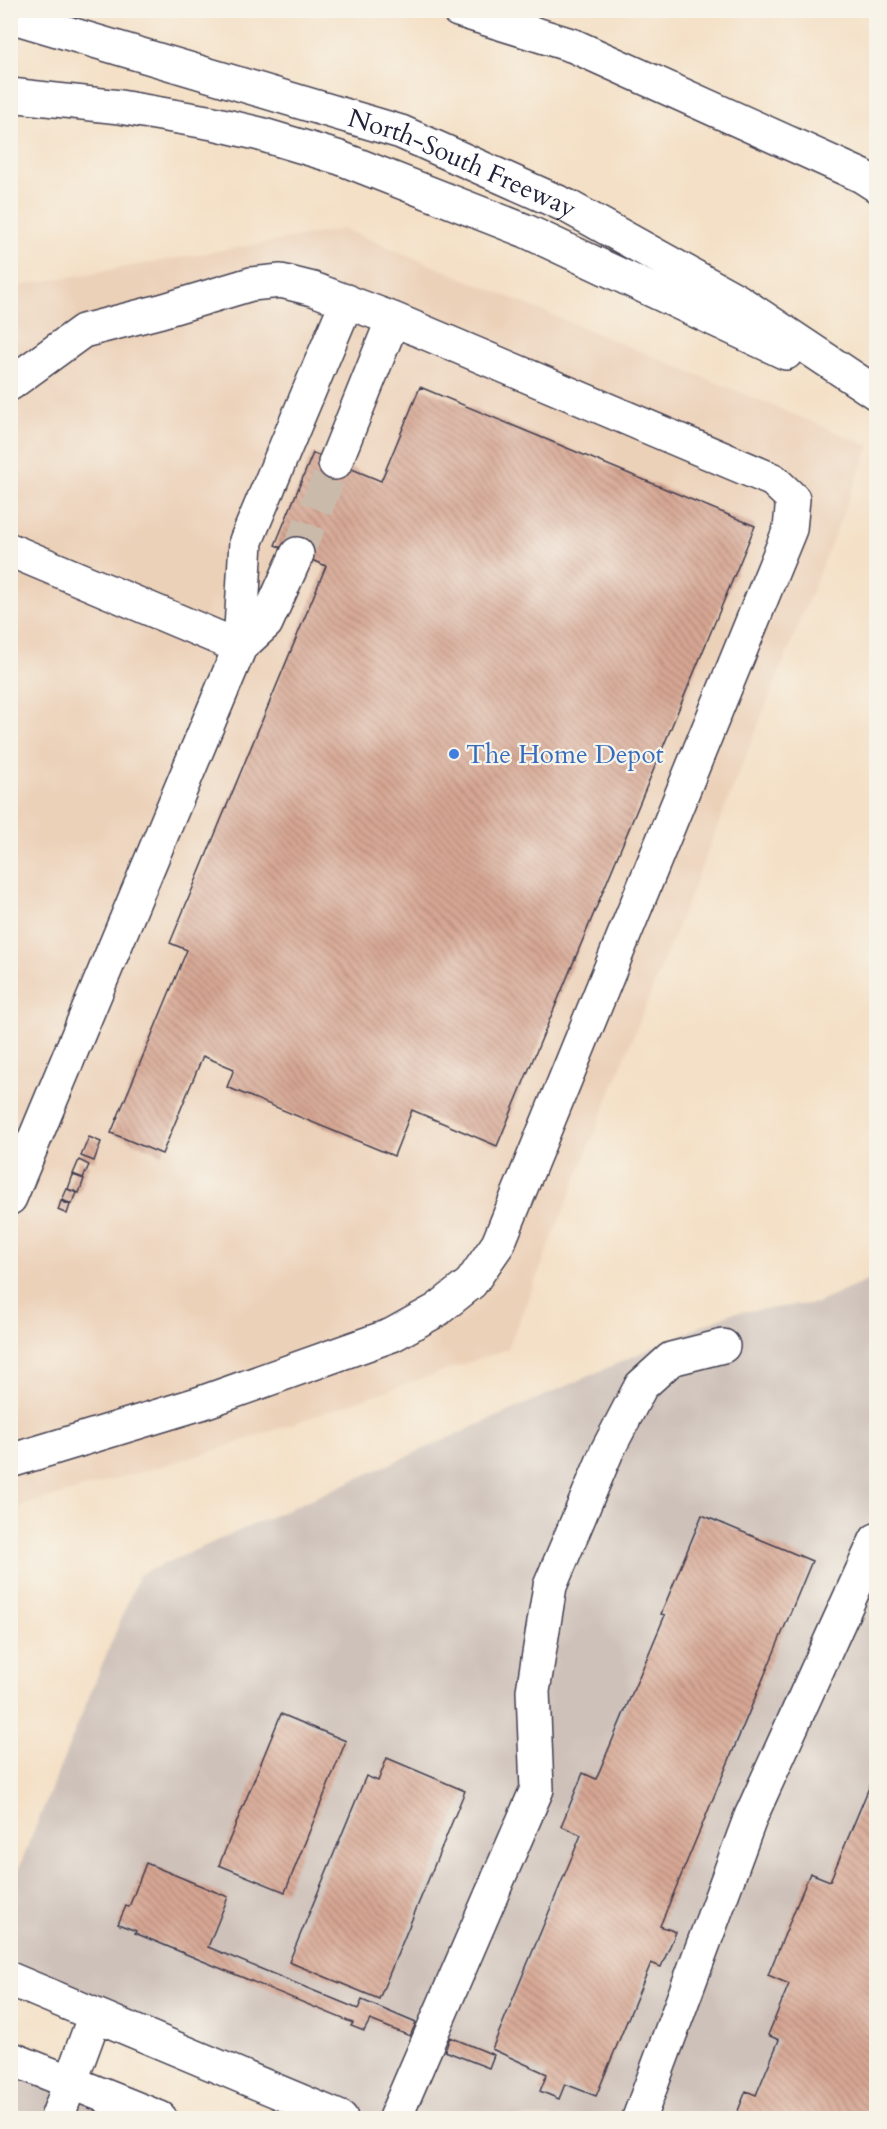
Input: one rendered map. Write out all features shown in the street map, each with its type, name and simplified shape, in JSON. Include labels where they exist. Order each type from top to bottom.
[{"type":"main road","points":[[458,10],[574,46],[862,176],[876,185]]},
{"type":"main road","name":"North-South Freeway","points":[[10,16],[401,132],[567,206],[738,301],[876,394]]},
{"type":"main road","points":[[10,95],[120,107],[213,123],[260,134],[340,158],[526,231],[876,394]]},
{"type":"main road","points":[[10,384],[83,330],[161,311],[251,284],[281,281],[347,301],[773,480],[793,499],[790,529],[498,1244],[471,1282],[437,1310],[392,1335],[201,1403],[10,1461]]},
{"type":"main road","points":[[10,1198],[240,647],[246,541],[347,301]]},
{"type":"main road","points":[[335,463],[393,320]]},
{"type":"main road","points":[[10,550],[240,647]]},
{"type":"main road","points":[[240,647],[266,623],[297,554]]},
{"type":"main road","points":[[394,2118],[537,1789],[533,1691],[550,1586],[607,1450],[641,1386],[671,1359],[723,1346]]},
{"type":"main road","points":[[639,2118],[751,1816],[876,1540]]},
{"type":"main road","points":[[10,1979],[341,2118]]},
{"type":"main road","points":[[57,2118],[95,2015]]},
{"type":"main road","points":[[10,2058],[160,2118]]},
{"type":"shaded area","points":[[344,229],[870,446],[508,1349],[210,1452],[11,1509],[11,287]]},
{"type":"shaded area","points":[[876,1277],[876,2118],[341,2118],[11,1979],[11,1887],[139,1575],[731,1313],[817,1303]]},
{"type":"shaded area","points":[[11,2070],[121,2118],[11,2118]]},
{"type":"building","name":"The Home Depot","points":[[420,387],[755,526],[497,1146],[412,1110],[394,1156],[227,1087],[234,1069],[203,1056],[162,1154],[111,1133],[187,950],[170,943],[326,566],[275,545],[313,453],[381,481]]},
{"type":"building","points":[[89,1137],[101,1142],[94,1161],[81,1156]]},
{"type":"building","points":[[79,1160],[89,1165],[83,1178],[73,1174]]},
{"type":"building","points":[[73,1175],[84,1179],[79,1193],[68,1189]]},
{"type":"building","points":[[67,1189],[77,1193],[72,1204],[62,1200]]},
{"type":"building","points":[[61,1201],[70,1205],[67,1214],[58,1210]]},
{"type":"building","points":[[702,1515],[812,1561],[660,1926],[676,1932],[661,1967],[651,1963],[596,2096],[565,2084],[559,2099],[540,2091],[547,2074],[492,2049],[581,1835],[561,1826],[583,1773],[596,1779],[665,1615],[661,1614]]},
{"type":"building","points":[[281,1714],[346,1741],[285,1892],[219,1865]]},
{"type":"building","points":[[387,1758],[465,1791],[379,1999],[289,1962],[366,1776],[378,1781]]},
{"type":"building","points":[[876,1771],[876,2118],[735,2118],[746,2091],[756,2095],[779,2040],[768,2035],[789,1984],[768,1975],[810,1873],[830,1881]]},
{"type":"building","points":[[146,1863],[228,1897],[208,1947],[358,2009],[362,2000],[416,2023],[410,2036],[370,2020],[364,2031],[351,2026],[353,2023],[118,1924],[126,1906],[129,1907]]},
{"type":"building","points":[[450,2037],[494,2055],[489,2068],[445,2051]]},
{"type":"tunnel","points":[[297,554],[335,463]]},
{"type":"place","name":"The Home Depot","points":[[454,754]]}]
